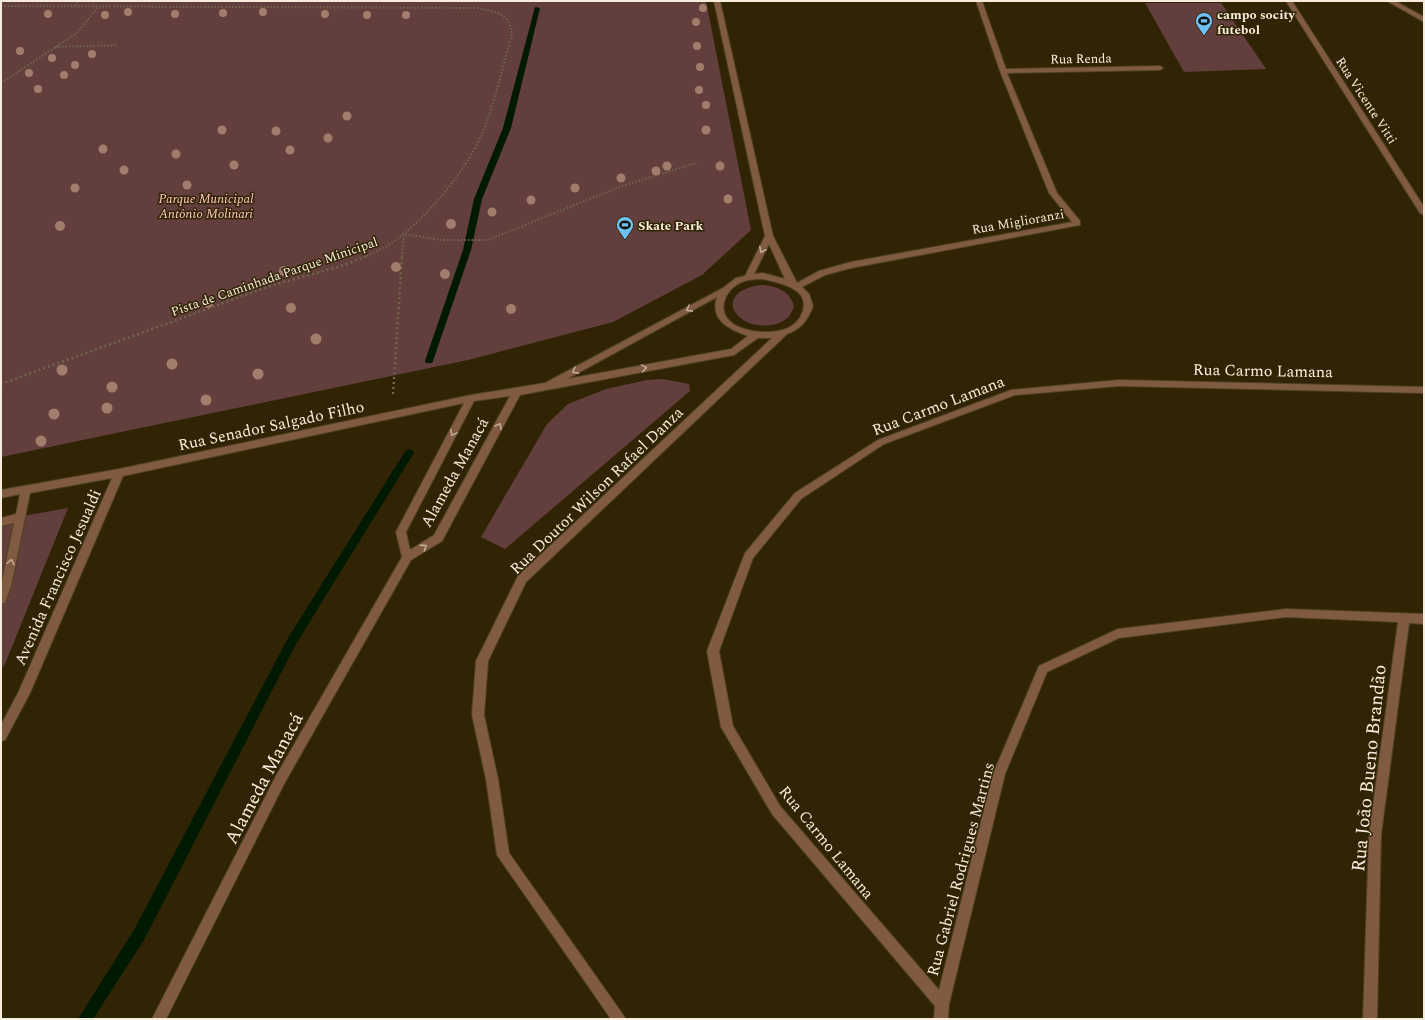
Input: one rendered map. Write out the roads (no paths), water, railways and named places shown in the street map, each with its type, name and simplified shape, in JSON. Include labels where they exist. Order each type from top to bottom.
[{"type":"street","points":[[717,1],[769,236],[794,284],[805,294],[809,303],[809,312],[804,321],[795,328],[783,333],[770,336],[742,332],[731,326],[722,318],[719,299],[724,290]]},
{"type":"street","name":"Rua Miglioranzi","points":[[794,284],[822,272],[851,265],[1077,223],[1053,193],[1003,71],[978,1]]},
{"type":"street","name":"Rua Vicente Vitti","points":[[1289,1],[1424,213]]},
{"type":"street","points":[[1390,1],[1424,20]]},
{"type":"street","name":"Rua Renda","points":[[1003,71],[1160,68]]},
{"type":"street","points":[[748,277],[769,236]]},
{"type":"street","points":[[547,386],[724,290],[734,283],[748,277],[763,276],[778,278],[794,284]]},
{"type":"street","name":"Rua Doutor Wilson Rafael Danza","points":[[620,1019],[503,855],[492,779],[478,715],[482,661],[522,579],[783,333]]},
{"type":"street","name":"Rua Senador Salgado Filho","points":[[1,494],[119,473],[471,398],[517,392],[734,352],[756,335]]},
{"type":"street","name":"Rua Carmo Lamana","points":[[942,1004],[776,810],[727,727],[713,651],[749,556],[798,496],[881,442],[1014,392],[1119,383],[1424,390]]},
{"type":"street","name":"Alameda Manacá","points":[[159,1019],[280,780],[407,557],[438,538],[517,392]]},
{"type":"street","name":"Alameda Manacá","points":[[407,557],[401,532],[471,398]]},
{"type":"street","name":"Avenida Francisco Jesualdi","points":[[1,736],[24,693],[119,473]]},
{"type":"street","points":[[1,600],[6,587],[26,489]]},
{"type":"street","points":[[1,522],[21,517]]},
{"type":"street","name":"Rua Gabriel Rodrigues Martins","points":[[940,1019],[942,1004],[999,774],[1043,669],[1118,634],[1286,613],[1424,619]]},
{"type":"street","name":"Rua João Bueno Brandão","points":[[1370,1019],[1375,835],[1404,618]]},
{"type":"waterway","points":[[429,361],[467,250],[478,199],[507,128],[537,8]]},
{"type":"waterway","points":[[85,1019],[139,935],[292,641],[409,453]]},
{"type":"place","name":"campo socity futebol","points":[[1204,36]]},
{"type":"place","name":"Skate Park","points":[[625,240]]},
{"type":"park label","name":"Parque Municipal Antônio Molinari","points":[[206,206]]}]
